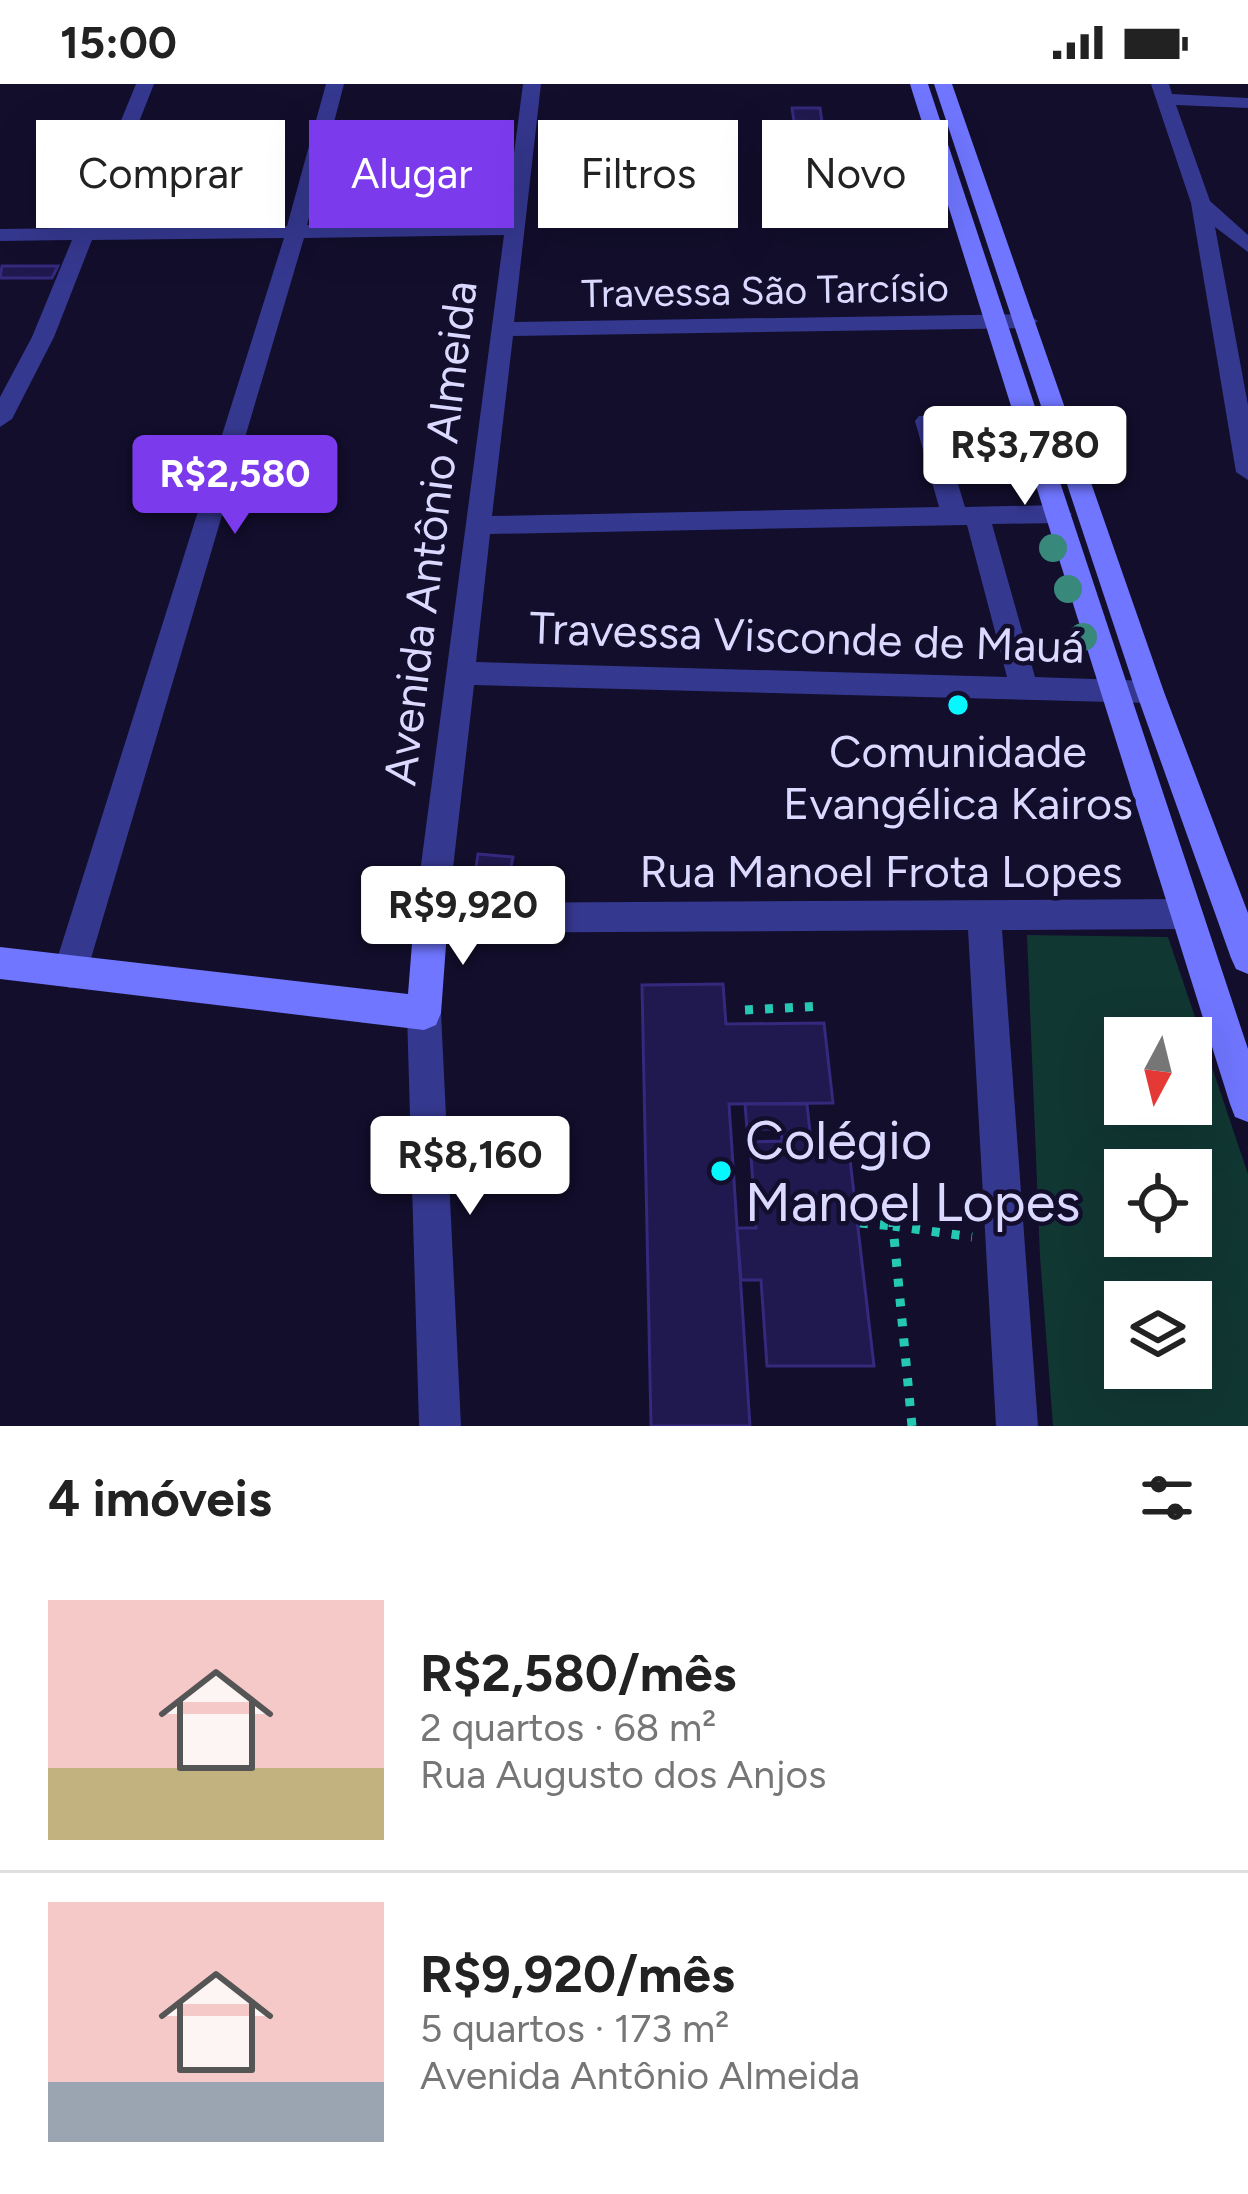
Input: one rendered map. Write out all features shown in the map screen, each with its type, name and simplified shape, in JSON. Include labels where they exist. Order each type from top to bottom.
[{"type":"main road","points":[[934,92],[1027,321],[1150,692],[1239,906],[1248,958]]},
{"type":"main road","points":[[934,92],[997,322],[1248,1104]]},
{"type":"main road","name":"Avenida Antônio Almeida","points":[[424,1013],[431,918]]},
{"type":"main road","points":[[0,963],[424,1013]]},
{"type":"street","points":[[0,418],[43,337],[145,84]]},
{"type":"street","points":[[70,971],[295,234],[335,84]]},
{"type":"street","name":"Avenida Antônio Almeida","points":[[431,918],[532,84]]},
{"type":"street","points":[[1248,103],[1163,92],[1201,203],[1240,368],[1248,472]]},
{"type":"street","points":[[1201,203],[1248,246]]},
{"type":"street","points":[[0,235],[517,229]]},
{"type":"street","name":"Travessa São Tarcísio","points":[[504,329],[1027,321]]},
{"type":"street","points":[[1024,688],[966,516],[927,422],[1028,419]]},
{"type":"street","points":[[481,525],[1059,514]]},
{"type":"street","name":"Travessa Visconde de Mauá","points":[[461,673],[1150,692]]},
{"type":"street","name":"Rua Manoel Frota Lopes","points":[[431,918],[1187,914]]},
{"type":"street","points":[[984,915],[1017,1426]]},
{"type":"street","name":"Avenida Antônio Almeida","points":[[424,1013],[440,1426]]},
{"type":"path","points":[[745,1010],[823,1006]]},
{"type":"path","points":[[860,1223],[976,1237]]},
{"type":"path","points":[[893,1226],[912,1426]]},
{"type":"green space","points":[[1027,935],[1168,937],[1195,1017],[1104,1017],[1104,1125],[1212,1125],[1212,1067],[1248,1174],[1248,1426],[1053,1426],[1040,1257]]},
{"type":"building","points":[[792,108],[820,108],[822,120],[794,120]]},
{"type":"building","points":[[2,266],[58,266],[52,278],[0,278]]},
{"type":"building","points":[[478,854],[513,857],[509,877],[475,874]]},
{"type":"building","points":[[723,984],[726,1024],[824,1023],[833,1103],[729,1104],[750,1426],[651,1426],[642,985]]},
{"type":"building","points":[[745,1104],[807,1104],[811,1141],[848,1142],[874,1366],[767,1366],[761,1280],[741,1280],[737,1228],[756,1228],[750,1142],[782,1141],[781,1129],[747,1129]]},
{"type":"place","name":"Comunidade Evangélica Kairos","points":[[958,705]]},
{"type":"place","name":"Colégio Manoel Lopes","points":[[721,1171]]}]
